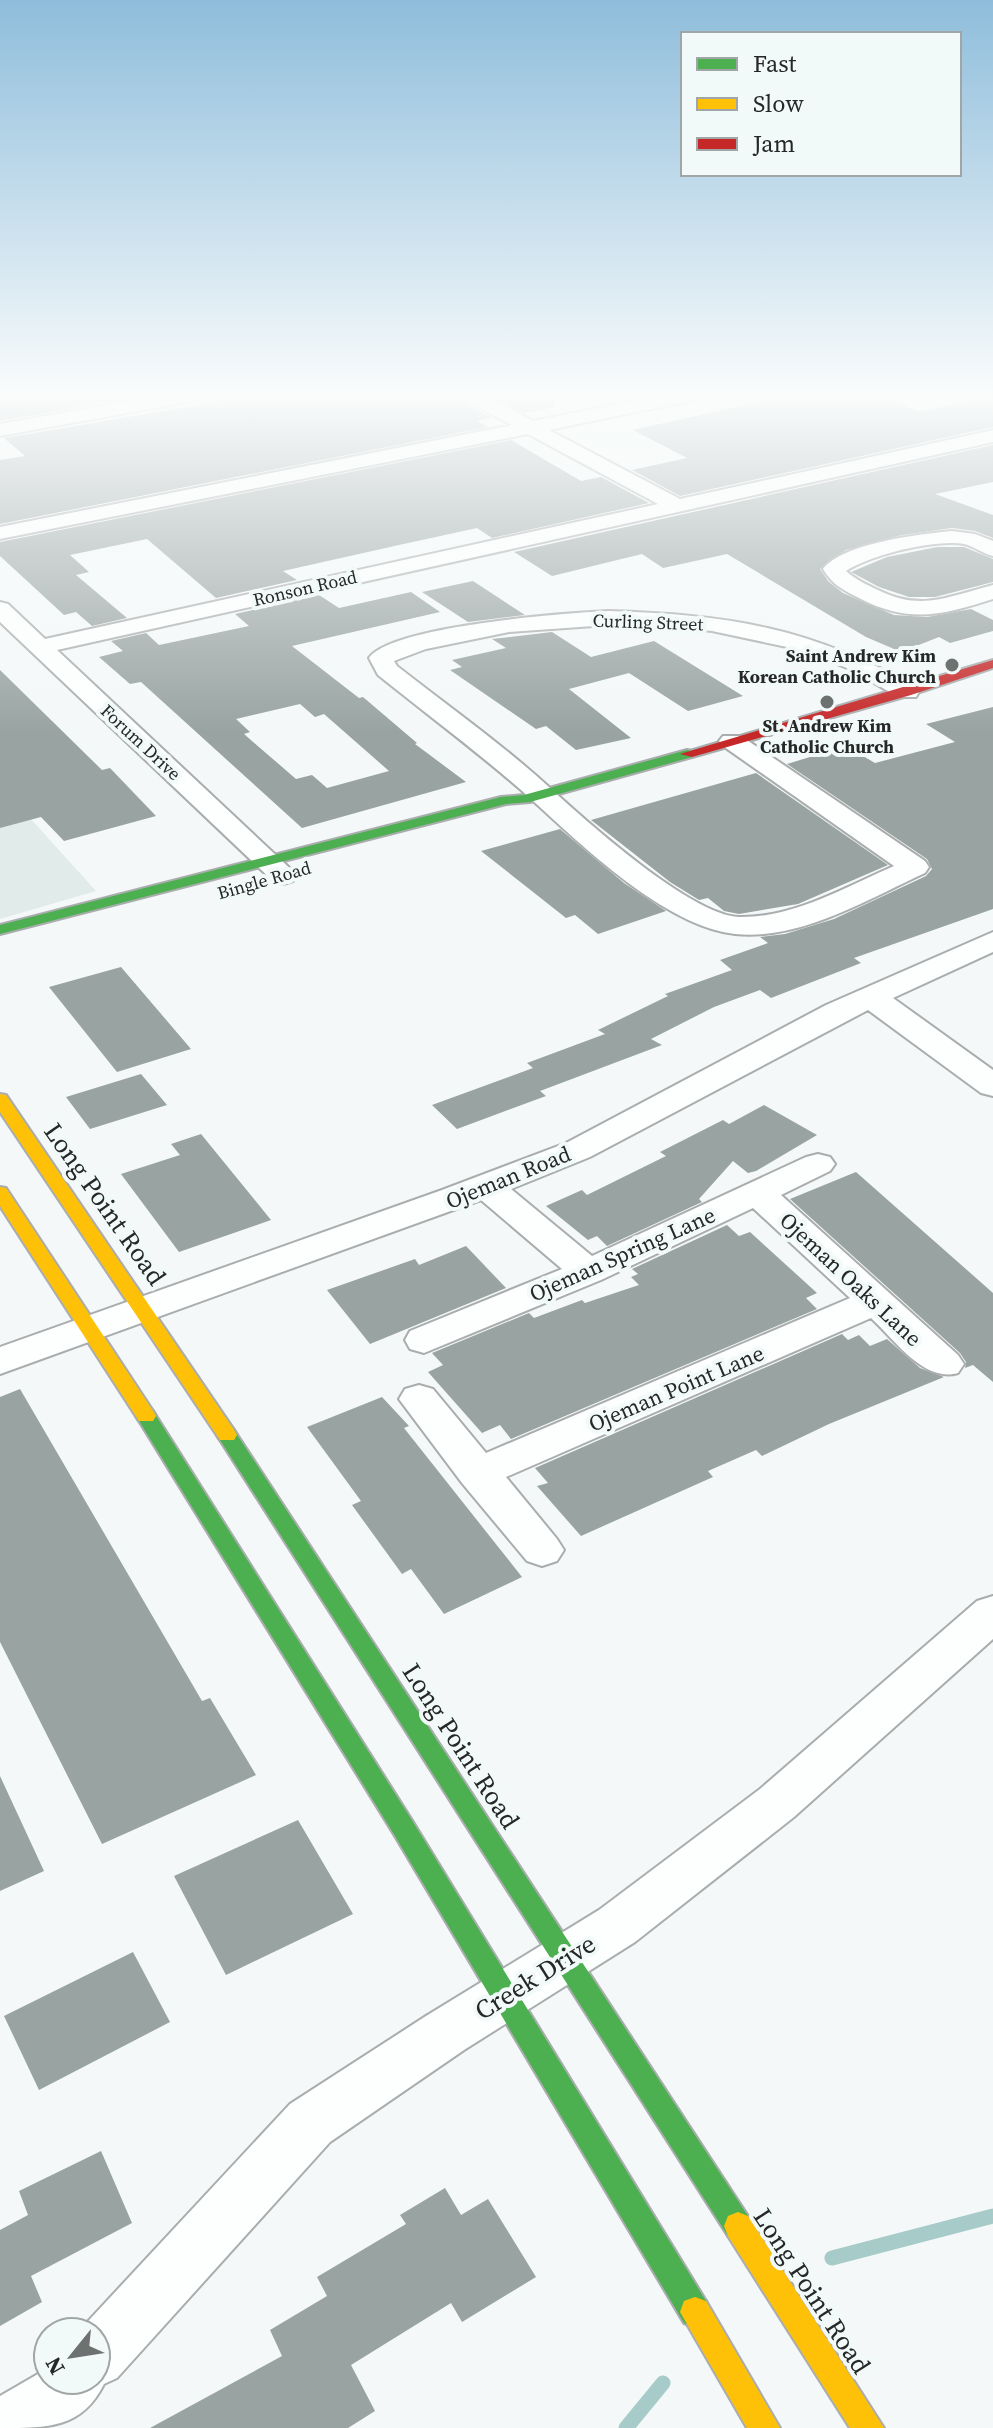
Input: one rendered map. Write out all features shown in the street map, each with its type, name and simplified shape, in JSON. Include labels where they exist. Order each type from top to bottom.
[{"type":"main road","name":"Bingle Road","points":[[0,930],[276,868],[506,800],[533,796],[907,692],[993,664]]},
{"type":"main road","name":"Bingle Road","points":[[210,895],[276,868]]},
{"type":"main road","name":"Long Point Road","points":[[0,1099],[145,1308],[567,1957],[868,2428]]},
{"type":"main road","points":[[0,1142],[25,1134]]},
{"type":"main road","points":[[0,1192],[91,1328],[506,1995],[764,2428]]},
{"type":"street","points":[[0,533],[134,506]]},
{"type":"street","name":"Ronson Road","points":[[39,647],[670,506]]},
{"type":"street","points":[[987,598],[911,611],[883,603],[844,581],[834,569],[848,560],[937,537],[970,539],[993,550]]},
{"type":"street","name":"Forum Drive","points":[[0,609],[276,868]]},
{"type":"street","name":"Curling Street","points":[[533,796],[387,670],[381,658],[408,647],[511,625],[571,619],[653,618],[722,626],[806,645],[854,662],[907,692]]},
{"type":"street","points":[[533,796],[682,907],[713,922],[750,926],[790,921],[915,867],[732,741]]},
{"type":"street","name":"Ojeman Road","points":[[0,1361],[578,1150],[870,996],[993,941]]},
{"type":"street","points":[[870,996],[993,1086]]},
{"type":"street","name":"Ojeman Spring Lane","points":[[424,1340],[588,1272],[818,1164]]},
{"type":"street","points":[[486,1186],[588,1272]]},
{"type":"street","name":"Ojeman Oaks Lane","points":[[758,1193],[944,1364]]},
{"type":"street","name":"Ojeman Point Lane","points":[[477,1473],[875,1302]]},
{"type":"street","points":[[419,1399],[542,1550]]},
{"type":"street","name":"Creek Drive","points":[[112,2340],[310,2123],[617,1926],[777,1803],[993,1613]]},
{"type":"street","points":[[5,2428],[60,2396]]},
{"type":"shaded area","points":[[0,785],[96,891],[0,919]]},
{"type":"building","points":[[0,506],[89,506],[0,524]]},
{"type":"building","points":[[179,506],[634,506],[492,538],[477,528],[399,545],[283,571],[297,580],[216,598],[147,539],[70,555],[89,572],[76,575],[127,618],[92,626],[76,612],[64,615],[0,556],[0,542]]},
{"type":"building","points":[[719,506],[969,506],[993,515],[993,538],[975,531],[952,528],[902,535],[846,550],[820,569],[828,581],[843,593],[894,615],[927,617],[971,609],[993,620],[993,631],[950,643],[939,637],[901,652],[866,637],[727,554],[663,568],[642,554],[552,576],[514,552]]},
{"type":"building","points":[[937,547],[964,547],[993,559],[993,582],[935,597],[909,597],[879,587],[851,572],[887,557]]},
{"type":"building","points":[[473,581],[525,615],[468,622],[422,592]]},
{"type":"building","points":[[411,592],[440,612],[292,646],[359,698],[363,697],[415,744],[466,782],[302,828],[141,682],[130,684],[99,657],[123,651],[111,641],[146,633],[159,645],[249,626],[235,614],[319,595],[339,608]],"holes":[[[300,704],[315,717],[324,714],[389,771],[327,788],[312,775],[296,779],[244,734],[250,732],[236,719]]]},
{"type":"building","points":[[552,632],[591,657],[654,641],[743,696],[688,711],[629,673],[569,689],[631,738],[576,750],[546,726],[536,729],[450,670],[462,667],[452,660],[506,648],[492,639]]},
{"type":"building","points":[[0,670],[102,770],[110,768],[156,816],[64,841],[41,817],[0,828]]},
{"type":"building","points":[[993,707],[993,909],[854,958],[861,963],[771,998],[760,990],[714,1007],[651,1039],[662,1045],[540,1091],[546,1096],[457,1129],[432,1105],[533,1068],[527,1063],[605,1034],[598,1030],[668,996],[665,994],[732,970],[720,960],[768,943],[760,937],[785,934],[834,919],[926,876],[932,869],[927,859],[787,764],[846,746],[875,763],[955,742],[926,724]]},
{"type":"building","points":[[756,773],[888,865],[798,904],[739,914],[724,911],[708,898],[699,900],[670,882],[591,820]]},
{"type":"building","points":[[560,829],[624,883],[666,911],[598,934],[575,915],[566,918],[481,851]]},
{"type":"building","points":[[121,967],[191,1049],[117,1072],[49,987]]},
{"type":"building","points":[[141,1074],[167,1105],[90,1129],[66,1097]]},
{"type":"building","points":[[764,1105],[817,1135],[756,1171],[748,1173],[733,1161],[699,1199],[702,1202],[607,1246],[597,1236],[588,1240],[546,1206],[582,1190],[587,1195],[666,1156],[660,1152],[723,1120],[729,1124]]},
{"type":"building","points":[[201,1134],[271,1220],[179,1252],[121,1174],[180,1155],[171,1144]]},
{"type":"building","points":[[856,1172],[993,1293],[993,1382],[973,1365],[965,1368],[966,1362],[960,1353],[790,1199]]},
{"type":"building","points":[[727,1225],[739,1236],[750,1232],[817,1293],[806,1298],[817,1309],[511,1439],[500,1425],[482,1433],[428,1372],[443,1365],[432,1353],[529,1313],[534,1318],[582,1300],[585,1303],[639,1285],[631,1277],[638,1274],[632,1269]]},
{"type":"building","points":[[466,1246],[506,1288],[370,1344],[327,1290],[415,1259],[419,1265]]},
{"type":"building","points":[[842,1334],[848,1340],[859,1335],[870,1346],[887,1339],[920,1368],[944,1377],[829,1424],[762,1456],[756,1450],[708,1471],[713,1477],[581,1536],[537,1486],[548,1483],[535,1468]]},
{"type":"building","points":[[20,1389],[202,1701],[210,1698],[256,1775],[102,1844],[0,1642],[0,1397]]},
{"type":"building","points":[[382,1397],[409,1426],[404,1428],[522,1577],[444,1614],[411,1569],[402,1574],[352,1505],[361,1501],[307,1427]]},
{"type":"building","points":[[0,1776],[44,1871],[0,1891]]},
{"type":"building","points":[[298,1820],[353,1914],[226,1975],[174,1876]]},
{"type":"building","points":[[133,1952],[170,2022],[39,2090],[4,2016]]},
{"type":"building","points":[[101,2151],[132,2223],[31,2276],[42,2302],[0,2326],[0,2230],[28,2215],[19,2191]]},
{"type":"building","points":[[445,2188],[461,2215],[488,2199],[536,2277],[462,2322],[451,2303],[351,2365],[375,2411],[348,2428],[150,2428],[282,2356],[270,2330],[327,2296],[317,2277],[406,2224],[400,2215]]},
{"type":"waterway","points":[[832,2258],[993,2216]]},
{"type":"waterway","points":[[626,2428],[663,2383]]},
{"type":"traffic: fast","points":[[0,930],[506,800],[525,799],[687,754]]},
{"type":"traffic: fast","points":[[146,1416],[404,1829],[695,2312]]},
{"type":"traffic: fast","points":[[227,1435],[738,2226]]},
{"type":"traffic: slow","points":[[0,1099],[227,1435]]},
{"type":"traffic: slow","points":[[0,1192],[146,1416]]},
{"type":"traffic: slow","points":[[738,2226],[868,2428]]},
{"type":"traffic: slow","points":[[695,2312],[764,2428]]},
{"type":"traffic: jam","points":[[687,754],[907,692],[993,664]]},
{"type":"place","name":"Saint Andrew Kim Korean Catholic Church","points":[[952,665]]},
{"type":"place","name":"St. Andrew Kim Catholic Church","points":[[827,702]]}]
